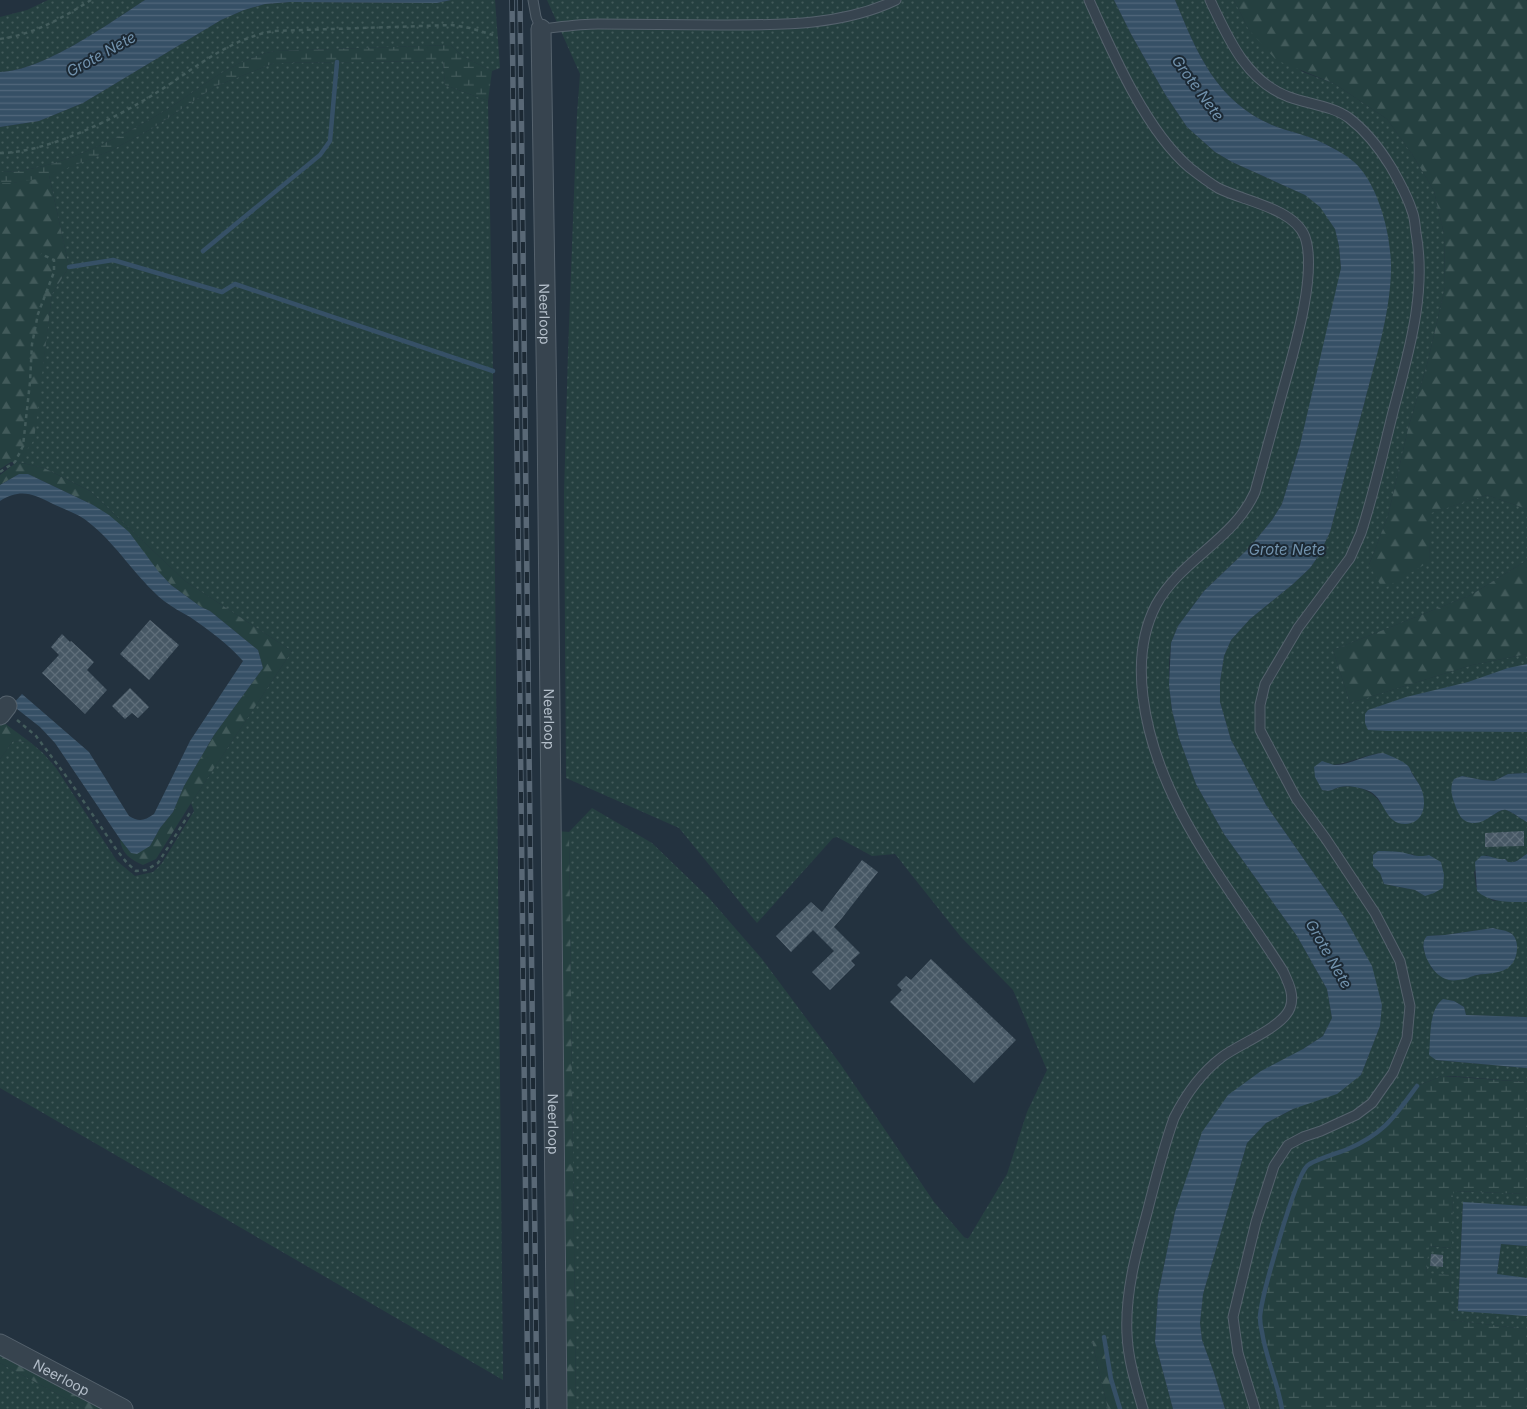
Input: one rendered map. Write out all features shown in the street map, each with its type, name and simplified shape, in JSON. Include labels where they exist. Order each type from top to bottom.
[{"type":"street","name":"Neerloop","points":[[541,29],[557,1409]]},
{"type":"street","name":"Neerloop","points":[[0,1344],[123,1409]]},
{"type":"lane","points":[[533,0],[536,17],[541,29],[596,24],[743,25],[829,20],[861,13],[896,0]]},
{"type":"lane","points":[[1089,0],[1133,90],[1163,140],[1189,166],[1218,187],[1287,216],[1298,226],[1304,236],[1308,251],[1307,281],[1302,317],[1250,505],[1231,528],[1196,557],[1167,588],[1150,616],[1142,647],[1140,675],[1147,728],[1157,762],[1190,831],[1222,882],[1283,971],[1290,985],[1291,998],[1290,1008],[1284,1017],[1269,1029],[1234,1049],[1211,1066],[1196,1082],[1174,1118],[1139,1240],[1126,1314],[1133,1374],[1143,1409]]},
{"type":"lane","points":[[1210,0],[1230,41],[1255,76],[1270,88],[1288,96],[1333,110],[1347,117],[1372,140],[1404,188],[1413,213],[1420,271],[1418,300],[1408,352],[1361,533],[1350,558],[1298,628],[1265,684],[1260,704],[1260,730],[1276,762],[1296,798],[1326,839],[1375,913],[1400,961],[1410,1006],[1407,1038],[1393,1073],[1372,1103],[1356,1115],[1288,1145],[1274,1166],[1256,1222],[1232,1317],[1238,1353],[1255,1409]]},
{"type":"path","points":[[0,40],[35,31],[58,20],[91,0]]},
{"type":"path","points":[[0,153],[35,148],[108,120],[156,93],[238,41],[254,35],[273,31],[452,25],[493,35]]},
{"type":"path","points":[[0,472],[15,462],[23,446],[32,344],[38,314],[54,272],[54,260],[42,254]]},
{"type":"path","points":[[2,712],[18,721],[36,736],[69,780],[116,849],[136,871],[146,870],[158,862],[191,811]]},
{"type":"green space","points":[[48,0],[145,0],[75,45],[55,55],[17,70],[0,72],[0,17],[27,10]]},
{"type":"green space","points":[[451,0],[495,0],[500,68],[492,71],[462,56],[451,45],[275,51],[245,60],[231,67],[166,110],[86,152],[42,167],[0,172],[0,127],[39,121],[83,103],[221,20],[244,10],[265,4],[290,2],[437,3]]},
{"type":"green space","points":[[547,0],[1114,0],[1165,94],[1187,127],[1215,152],[1232,162],[1305,195],[1321,207],[1335,229],[1341,268],[1336,297],[1300,445],[1282,504],[1272,520],[1250,547],[1204,591],[1178,626],[1171,643],[1169,685],[1172,710],[1179,738],[1196,784],[1224,834],[1297,936],[1327,989],[1332,1018],[1323,1036],[1303,1049],[1175,1212],[1158,1295],[1155,1342],[1173,1409],[1120,1409],[1111,1379],[1105,1338],[1092,1341],[1108,1409],[576,1409],[569,832],[592,808],[652,843],[709,898],[762,959],[841,1065],[934,1202],[964,1237],[968,1239],[1007,1174],[1027,1112],[1047,1070],[1013,990],[961,937],[895,854],[872,856],[837,837],[833,838],[757,923],[679,828],[566,778],[564,493],[580,74]]},
{"type":"green space","points":[[1175,0],[1234,0],[1249,30],[1303,72],[1335,84],[1387,119],[1412,154],[1434,191],[1444,234],[1445,287],[1428,361],[1408,429],[1388,516],[1369,565],[1429,562],[1430,513],[1487,495],[1527,509],[1527,560],[1471,595],[1333,650],[1350,703],[1472,665],[1527,654],[1527,773],[1508,774],[1494,781],[1462,776],[1453,797],[1459,814],[1465,820],[1479,822],[1500,811],[1506,810],[1527,822],[1527,854],[1511,862],[1505,859],[1497,860],[1486,855],[1474,872],[1476,887],[1493,901],[1527,902],[1527,1017],[1466,1015],[1464,1007],[1454,1001],[1447,1000],[1436,1060],[1527,1068],[1527,1082],[1442,1076],[1417,1086],[1391,1122],[1371,1138],[1314,1162],[1299,1178],[1282,1230],[1260,1318],[1282,1409],[1225,1409],[1202,1340],[1200,1323],[1203,1294],[1247,1143],[1266,1123],[1361,1075],[1380,1026],[1345,918],[1266,805],[1231,740],[1220,702],[1220,682],[1224,656],[1231,640],[1250,619],[1310,568],[1319,555],[1330,532],[1384,322],[1389,295],[1388,240],[1382,214],[1361,172],[1347,157],[1334,149],[1312,138],[1272,125],[1236,103],[1222,89],[1201,57]],"holes":[[[1383,753],[1408,766],[1420,786],[1382,805],[1375,796],[1359,788],[1347,786],[1322,790],[1319,782],[1333,765]],[[1412,854],[1419,858],[1425,896],[1415,890],[1384,884],[1380,873]],[[1493,928],[1511,933],[1514,937],[1504,970],[1468,977],[1432,969],[1423,948],[1427,936]]]},
{"type":"green space","points":[[1234,0],[1527,1],[1527,509],[1487,495],[1431,513],[1429,562],[1385,588],[1381,586],[1369,565],[1388,516],[1408,429],[1428,361],[1445,287],[1444,234],[1434,191],[1412,154],[1387,119],[1335,84],[1276,60],[1249,30]]},
{"type":"green space","points":[[451,45],[462,56],[492,71],[488,101],[445,85],[443,61],[274,63],[216,86],[153,128],[110,151],[43,178],[13,183],[0,183],[0,172],[42,167],[86,152],[108,142],[166,110],[231,67],[260,55],[275,51]]},
{"type":"green space","points":[[443,61],[445,85],[488,101],[493,371],[503,1380],[0,1088],[0,759],[13,741],[30,742],[56,768],[117,861],[135,876],[153,872],[162,863],[194,811],[191,803],[292,651],[185,581],[90,491],[44,468],[18,462],[43,364],[52,294],[69,267],[49,175],[110,151],[153,128],[216,86],[274,63]]},
{"type":"green space","points":[[49,175],[69,267],[52,294],[34,440],[18,462],[44,468],[90,491],[185,581],[292,651],[156,859],[143,865],[127,855],[122,848],[120,839],[131,853],[150,846],[160,828],[173,812],[184,786],[214,735],[263,668],[258,650],[210,611],[201,607],[171,585],[93,505],[28,474],[19,474],[0,485],[0,475],[17,462],[11,462],[0,469],[0,183],[13,183]]},
{"type":"green space","points":[[1527,560],[1527,654],[1472,665],[1350,703],[1333,650],[1471,595]]},
{"type":"green space","points":[[0,720],[30,742],[13,741],[0,759]]},
{"type":"green space","points":[[556,831],[569,832],[576,1409],[561,1409]]},
{"type":"green space","points":[[1442,1076],[1527,1082],[1527,1194],[1453,1191],[1452,1248],[1429,1246],[1426,1273],[1451,1275],[1450,1320],[1527,1329],[1527,1409],[1282,1409],[1264,1347],[1260,1318],[1282,1230],[1299,1178],[1307,1166],[1314,1162],[1371,1138],[1391,1122],[1417,1086]]},
{"type":"green space","points":[[1453,1191],[1527,1194],[1527,1206],[1463,1203],[1458,1310],[1527,1316],[1527,1329],[1449,1320],[1451,1275],[1426,1274],[1428,1246],[1451,1248]]},
{"type":"green space","points":[[1501,1244],[1527,1246],[1527,1278],[1497,1275]]},
{"type":"green space","points":[[1104,1337],[1111,1379],[1120,1409],[1108,1409],[1092,1341]]},
{"type":"green space","points":[[0,1352],[109,1409],[85,1409],[0,1363]]},
{"type":"green space","points":[[0,1363],[85,1409],[0,1409]]},
{"type":"water","name":"Grote Nete","points":[[145,0],[451,0],[437,3],[290,2],[265,4],[244,10],[221,20],[83,103],[39,121],[0,127],[0,72],[17,70],[55,55],[75,45]]},
{"type":"water","name":"Grote Nete","points":[[1114,0],[1175,0],[1201,57],[1222,89],[1236,103],[1272,125],[1319,141],[1354,162],[1363,172],[1377,197],[1386,228],[1391,258],[1388,304],[1381,338],[1330,532],[1319,555],[1310,568],[1250,619],[1231,640],[1224,656],[1220,682],[1220,702],[1231,740],[1266,805],[1345,918],[1372,966],[1382,1005],[1380,1026],[1361,1075],[1337,1094],[1293,1109],[1266,1123],[1247,1143],[1203,1294],[1200,1323],[1202,1340],[1225,1409],[1173,1409],[1155,1342],[1158,1295],[1175,1212],[1202,1132],[1228,1095],[1261,1071],[1323,1036],[1332,1018],[1327,989],[1297,936],[1224,834],[1196,784],[1179,738],[1172,710],[1169,685],[1171,643],[1178,626],[1204,591],[1250,547],[1272,520],[1282,504],[1300,445],[1341,268],[1335,229],[1320,207],[1305,195],[1232,162],[1215,152],[1187,127],[1165,94]]},
{"type":"water","points":[[19,474],[28,474],[93,505],[109,515],[129,532],[171,585],[201,607],[210,611],[258,650],[263,668],[214,735],[184,786],[173,812],[160,828],[150,846],[137,854],[131,853],[120,839],[55,743],[40,727],[12,705],[22,694],[89,752],[129,816],[142,820],[154,814],[190,741],[243,661],[211,632],[164,601],[144,582],[108,540],[83,518],[33,495],[14,495],[0,501],[0,485]]},
{"type":"water","points":[[1527,664],[1527,732],[1368,730],[1365,723],[1365,714],[1368,710],[1406,697],[1468,682],[1508,668]]},
{"type":"water","points":[[1383,753],[1408,766],[1421,788],[1424,799],[1423,811],[1421,816],[1412,823],[1406,824],[1394,821],[1371,792],[1348,786],[1322,790],[1315,777],[1314,767],[1322,761],[1339,765]]},
{"type":"water","points":[[1527,773],[1527,822],[1506,810],[1499,811],[1478,823],[1466,821],[1459,813],[1452,793],[1454,779],[1462,776],[1494,781],[1508,774]]},
{"type":"water","points":[[1378,851],[1418,856],[1429,855],[1441,862],[1444,875],[1443,888],[1425,896],[1415,890],[1384,884],[1380,873],[1373,866],[1373,855]]},
{"type":"water","points":[[1527,854],[1527,902],[1494,900],[1477,891],[1475,862],[1481,856],[1505,859],[1508,862],[1512,862]]},
{"type":"water","points":[[1493,928],[1510,933],[1515,937],[1517,950],[1515,959],[1507,969],[1461,980],[1448,980],[1431,967],[1424,949],[1427,936]]},
{"type":"water","points":[[1443,999],[1454,1001],[1464,1007],[1466,1015],[1527,1017],[1527,1068],[1436,1060],[1429,1055],[1433,1017],[1438,1004]]},
{"type":"water","points":[[1463,1202],[1527,1206],[1527,1246],[1501,1244],[1497,1274],[1527,1278],[1527,1316],[1458,1311]]},
{"type":"building","points":[[150,620],[179,645],[149,680],[120,654]]},
{"type":"building","points":[[62,634],[94,662],[87,670],[107,690],[85,714],[42,673],[59,655],[51,647]]},
{"type":"building","points":[[130,688],[149,707],[138,718],[132,713],[125,719],[112,706]]},
{"type":"building","points":[[1524,831],[1524,846],[1485,847],[1485,833]]},
{"type":"building","points":[[862,860],[878,872],[834,927],[860,953],[851,961],[855,965],[830,990],[812,972],[834,951],[813,930],[791,952],[776,936],[811,902],[822,912]]},
{"type":"building","points":[[931,959],[1016,1040],[974,1083],[890,1002],[902,990],[897,985],[906,976],[911,980]]},
{"type":"building","points":[[1431,1254],[1443,1255],[1443,1267],[1430,1266]]},
{"type":"waterway","points":[[203,251],[320,155],[330,141],[337,62]]},
{"type":"waterway","points":[[69,267],[113,260],[222,292],[235,284],[493,371]]},
{"type":"waterway","points":[[1282,1409],[1264,1342],[1260,1317],[1279,1238],[1302,1175],[1310,1164],[1348,1149],[1371,1137],[1388,1123],[1417,1086]]},
{"type":"waterway","points":[[1104,1337],[1111,1379],[1120,1409]]},
{"type":"railway","points":[[512,0],[528,1409]]},
{"type":"railway","points":[[520,0],[537,1409]]}]
